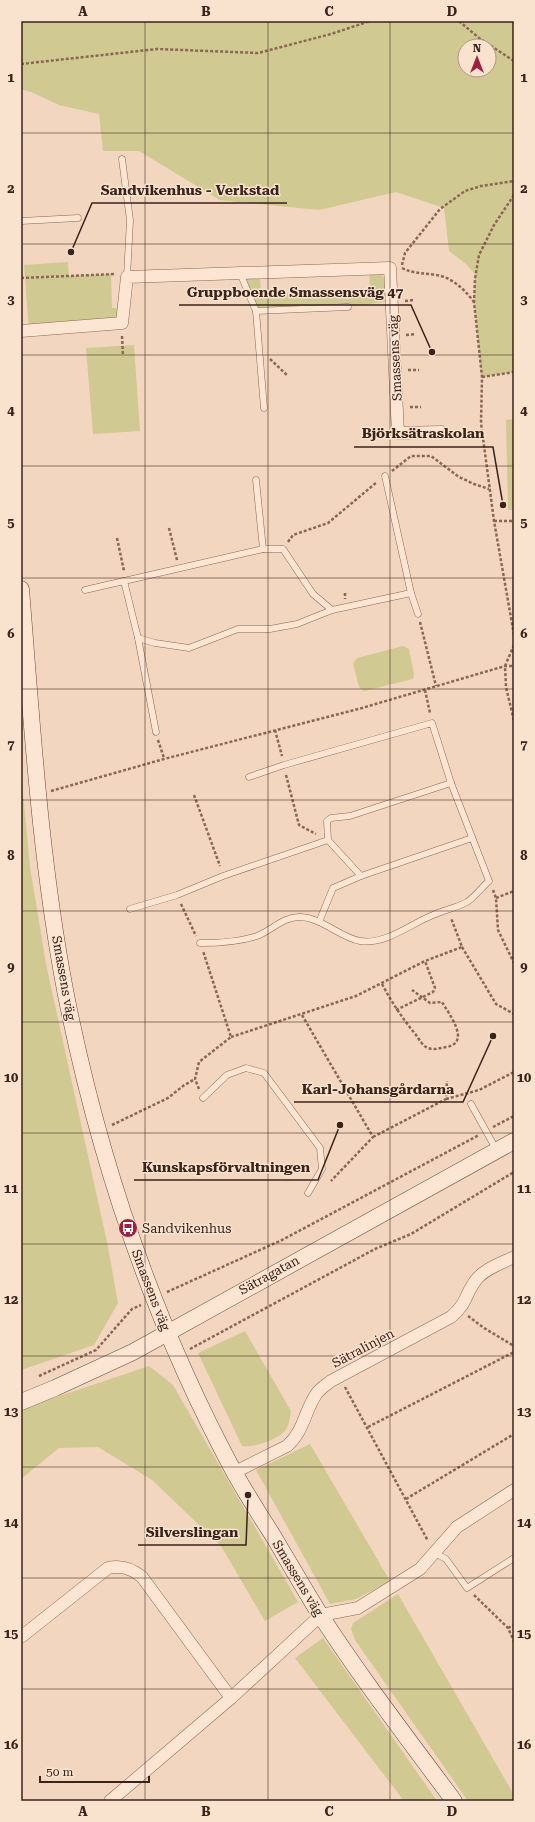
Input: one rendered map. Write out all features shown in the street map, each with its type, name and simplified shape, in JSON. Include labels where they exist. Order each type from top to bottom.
[{"type":"street","points":[[21,331],[122,324],[127,277],[396,268]]},
{"type":"street","name":"Smassens väg","points":[[396,268],[398,433],[442,432]]},
{"type":"street","name":"Smassens väg","points":[[21,589],[38,794],[54,920],[66,994],[81,1063],[98,1129],[122,1211],[154,1298],[178,1356],[234,1472],[321,1615],[369,1685],[454,1801]]},
{"type":"street","name":"Sätragatan","points":[[21,1402],[132,1352],[514,1142]]},
{"type":"street","points":[[460,1310],[476,1280],[482,1273],[514,1256]]},
{"type":"street","name":"Sätralinjen","points":[[234,1472],[287,1446],[294,1440],[299,1433],[316,1395],[322,1388],[339,1377],[431,1328],[460,1310]]},
{"type":"street","points":[[110,1801],[231,1698],[321,1615],[358,1608],[420,1569],[457,1527],[514,1490]]},
{"type":"street","points":[[21,1638],[108,1568],[117,1566],[126,1568],[135,1571],[142,1577],[231,1698]]},
{"type":"lane","points":[[122,158],[130,220],[127,277]]},
{"type":"lane","points":[[21,221],[78,218]]},
{"type":"lane","points":[[240,273],[256,311],[264,408]]},
{"type":"lane","points":[[256,311],[348,307]]},
{"type":"lane","points":[[385,476],[411,593],[418,614]]},
{"type":"lane","points":[[256,480],[263,549]]},
{"type":"lane","points":[[85,590],[263,549],[284,549],[312,594],[332,610]]},
{"type":"lane","points":[[125,581],[138,638],[156,732]]},
{"type":"lane","points":[[138,638],[155,643],[189,648],[238,629],[270,629],[297,624],[332,610],[411,593]]},
{"type":"lane","points":[[200,943],[239,941],[258,935],[288,919],[301,917],[319,922],[358,940],[370,941],[403,932],[433,914],[448,911],[468,901],[489,881],[451,783],[432,724],[284,765],[249,777]]},
{"type":"lane","points":[[361,876],[328,840],[327,821],[331,818],[350,816],[451,783]]},
{"type":"lane","points":[[319,922],[333,888],[361,876],[472,838]]},
{"type":"lane","points":[[130,909],[177,895],[223,876],[328,840]]},
{"type":"lane","points":[[203,1098],[227,1075],[246,1068],[264,1073],[320,1148],[322,1169],[308,1194]]},
{"type":"lane","points":[[471,1104],[496,1151]]},
{"type":"lane","points":[[434,1553],[446,1559],[467,1588],[514,1558]]},
{"type":"path","points":[[21,64],[157,49],[258,53],[331,34],[370,21]]},
{"type":"path","points":[[459,21],[479,38],[514,62]]},
{"type":"path","points":[[474,302],[463,288],[438,275],[411,273],[396,268],[440,209],[465,191],[481,186],[514,181]]},
{"type":"path","points":[[514,195],[494,225],[479,255],[475,279],[474,302],[482,377],[481,423],[489,489],[514,635]]},
{"type":"path","points":[[21,278],[124,274],[127,277]]},
{"type":"path","points":[[122,324],[123,356]]},
{"type":"path","points":[[259,349],[288,376]]},
{"type":"path","points":[[482,377],[514,372]]},
{"type":"path","points":[[284,549],[293,535],[328,522],[411,456],[431,456],[459,477],[489,489]]},
{"type":"path","points":[[494,521],[514,520]]},
{"type":"path","points":[[169,528],[178,568]]},
{"type":"path","points":[[117,538],[125,581]]},
{"type":"path","points":[[418,614],[436,686]]},
{"type":"path","points":[[514,645],[505,666],[506,687],[514,721]]},
{"type":"path","points":[[38,794],[164,759],[362,708],[505,666],[514,666]]},
{"type":"path","points":[[425,690],[432,724]]},
{"type":"path","points":[[274,730],[299,825],[328,840]]},
{"type":"path","points":[[156,732],[164,759]]},
{"type":"path","points":[[194,795],[223,876]]},
{"type":"path","points":[[489,881],[496,898],[498,930],[514,963]]},
{"type":"path","points":[[496,898],[514,891]]},
{"type":"path","points":[[177,895],[200,943],[231,1037]]},
{"type":"path","points":[[448,911],[462,947],[496,1004],[514,1014]]},
{"type":"path","points":[[203,1098],[195,1079],[199,1062],[231,1037],[302,1015],[356,996],[382,984],[425,960],[462,947]]},
{"type":"path","points":[[396,1010],[434,992],[435,988],[425,960]]},
{"type":"path","points":[[382,984],[396,1010],[425,1046],[435,1049],[451,1046],[458,1041],[459,1036],[451,1017],[442,1002],[430,1003],[412,990]]},
{"type":"path","points":[[302,1015],[373,1137]]},
{"type":"path","points":[[331,1181],[373,1137],[446,1099],[479,1090],[514,1072]]},
{"type":"path","points":[[98,1129],[111,1126],[168,1098],[195,1079]]},
{"type":"path","points":[[446,1099],[447,1081]]},
{"type":"path","points":[[36,1378],[96,1350],[132,1309],[282,1240],[514,1116]]},
{"type":"path","points":[[178,1356],[375,1249],[411,1234],[514,1172]]},
{"type":"path","points":[[460,1310],[484,1328],[514,1346]]},
{"type":"path","points":[[368,1427],[514,1352]]},
{"type":"path","points":[[339,1377],[368,1427],[434,1553]]},
{"type":"path","points":[[406,1499],[514,1434]]},
{"type":"path","points":[[467,1588],[508,1628],[514,1641]]},
{"type":"path","points":[[508,1628],[514,1625]]},
{"type":"shaded area","points":[[21,21],[514,21],[514,372],[482,377],[474,302],[475,274],[466,264],[449,251],[444,208],[396,192],[319,210],[220,200],[139,151],[103,151],[99,114],[59,105],[21,89]]},
{"type":"shaded area","points":[[68,262],[69,276],[111,274],[112,308],[124,308],[122,323],[29,331],[24,265]]},
{"type":"shaded area","points":[[369,268],[376,268],[391,287],[392,301],[347,307],[256,311],[240,273],[260,272],[261,294],[370,291]]},
{"type":"shaded area","points":[[134,345],[140,431],[93,434],[86,348]]},
{"type":"shaded area","points":[[514,419],[514,510],[508,510],[506,420]]},
{"type":"shaded area","points":[[403,646],[409,649],[414,674],[413,679],[364,691],[359,687],[353,663],[357,658]]},
{"type":"shaded area","points":[[21,772],[30,867],[46,964],[108,1247],[118,1303],[94,1345],[21,1370]]},
{"type":"shaded area","points":[[245,1331],[291,1411],[289,1422],[284,1432],[276,1438],[252,1446],[242,1446],[198,1353]]},
{"type":"shaded area","points":[[149,1366],[173,1385],[298,1602],[265,1621],[221,1546],[152,1480],[98,1447],[59,1448],[21,1479],[21,1409]]},
{"type":"shaded area","points":[[310,1444],[390,1581],[356,1599],[330,1604],[256,1470]]},
{"type":"shaded area","points":[[398,1594],[514,1795],[514,1801],[468,1801],[355,1640],[351,1629],[353,1623]]},
{"type":"shaded area","points":[[323,1638],[437,1801],[404,1801],[295,1658]]},
{"type":"place","name":"Sandvikenhus - Verkstad","points":[[71,252]]},
{"type":"place","name":"Gruppboende Smassensväg 47","points":[[432,352]]},
{"type":"place","name":"Björksätraskolan","points":[[503,505]]},
{"type":"place","name":"Karl-Johansgårdarna","points":[[493,1036]]},
{"type":"place","name":"Kunskapsförvaltningen","points":[[340,1125]]},
{"type":"place","name":"Sandvikenhus","points":[[128,1228]]},
{"type":"place","name":"Silverslingan","points":[[248,1495]]}]
